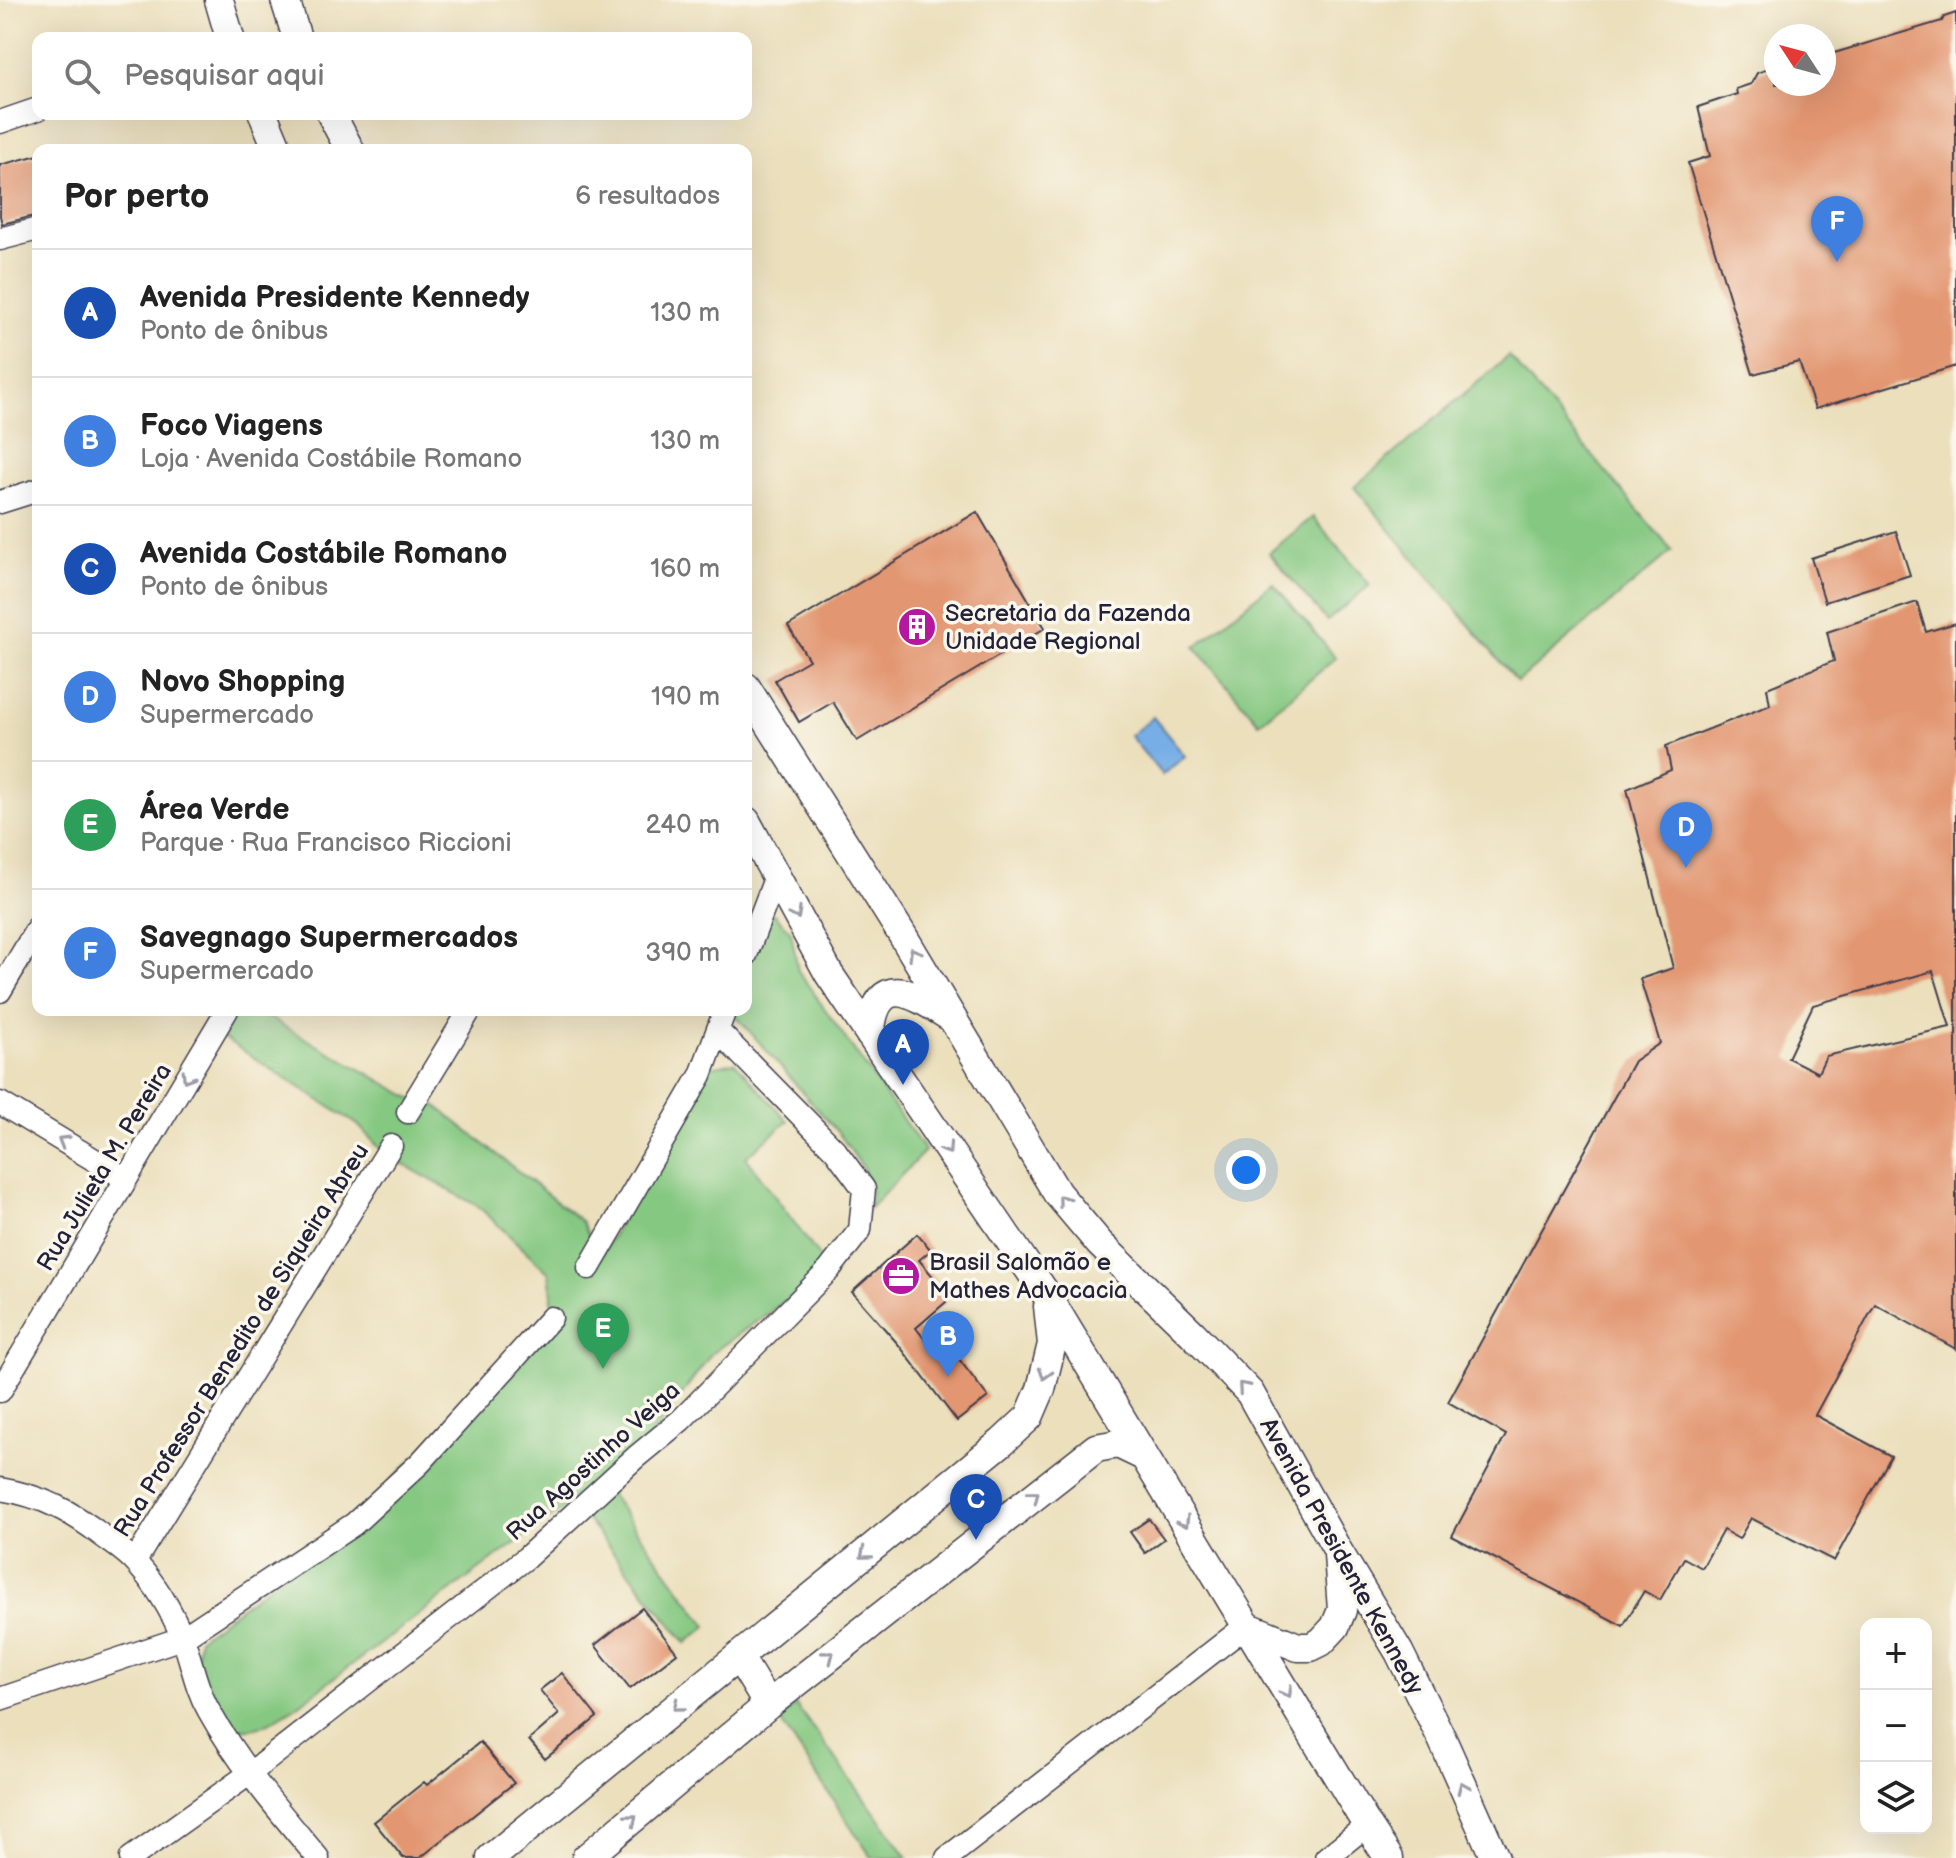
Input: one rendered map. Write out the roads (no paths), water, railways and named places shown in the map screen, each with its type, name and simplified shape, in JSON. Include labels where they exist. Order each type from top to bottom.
[{"type":"main road","points":[[219,0],[228,32]]},
{"type":"main road","points":[[285,0],[295,32]]},
{"type":"main road","points":[[266,120],[276,144]]},
{"type":"main road","points":[[334,120],[347,144]]},
{"type":"main road","name":"Avenida Presidente Kennedy","points":[[752,697],[954,1019],[1057,1193],[1100,1244],[1250,1393],[1338,1551],[1387,1629],[1442,1739],[1495,1858]]},
{"type":"main road","points":[[752,832],[829,974],[1048,1297],[1389,1858]]},
{"type":"main road","points":[[870,1035],[872,1018],[886,995],[894,991],[918,997],[954,1019]]},
{"type":"main road","points":[[491,1858],[1029,1417],[1041,1389],[1052,1344],[1048,1297]]},
{"type":"main road","points":[[586,1858],[768,1705],[1096,1448],[1118,1444],[1143,1456]]},
{"type":"main road","points":[[1246,1626],[1298,1647],[1311,1647],[1321,1642],[1335,1627],[1342,1610],[1338,1551]]},
{"type":"main road","points":[[739,1657],[768,1705]]},
{"type":"street","points":[[0,122],[32,111]]},
{"type":"street","points":[[0,239],[32,231]]},
{"type":"street","points":[[0,502],[32,492]]},
{"type":"street","points":[[752,939],[776,876]]},
{"type":"street","points":[[0,991],[32,937]]},
{"type":"street","name":"Rua Julieta M. Pereira","points":[[0,1391],[223,1016]]},
{"type":"street","points":[[408,1112],[466,1016]]},
{"type":"street","points":[[589,1268],[701,1075],[722,1020]]},
{"type":"street","name":"Rua Agostinho Veiga","points":[[131,1858],[249,1774],[526,1558],[681,1420],[829,1270],[860,1230],[864,1189],[835,1150],[722,1020]]},
{"type":"street","points":[[0,1103],[126,1179]]},
{"type":"street","name":"Rua Professor Benedito de Siqueira Abreu","points":[[135,1561],[391,1146]]},
{"type":"street","points":[[0,1699],[182,1638],[354,1524],[420,1463],[551,1318]]},
{"type":"street","points":[[0,1489],[45,1499],[78,1517],[135,1561],[154,1584],[182,1638],[193,1677],[208,1709],[249,1774],[318,1858]]},
{"type":"street","points":[[947,1858],[1246,1626]]},
{"type":"street","points":[[1326,1858],[1367,1825]]},
{"type":"water","points":[[1153,717],[1185,756],[1162,775],[1130,736]]},
{"type":"place","name":"Savegnago Supermercados","points":[[1837,262]]},
{"type":"place","name":"Secretaria da Fazenda Unidade Regional","points":[[917,627]]},
{"type":"place","name":"Novo Shopping","points":[[1686,868]]},
{"type":"place","name":"Avenida Presidente Kennedy","points":[[903,1085]]},
{"type":"place","name":"Brasil Salomão e Mathes Advocacia","points":[[901,1276]]},
{"type":"place","name":"Área Verde","points":[[603,1369]]},
{"type":"place","name":"Foco Viagens","points":[[948,1377]]},
{"type":"place","name":"Avenida Costábile Romano","points":[[976,1540]]}]
